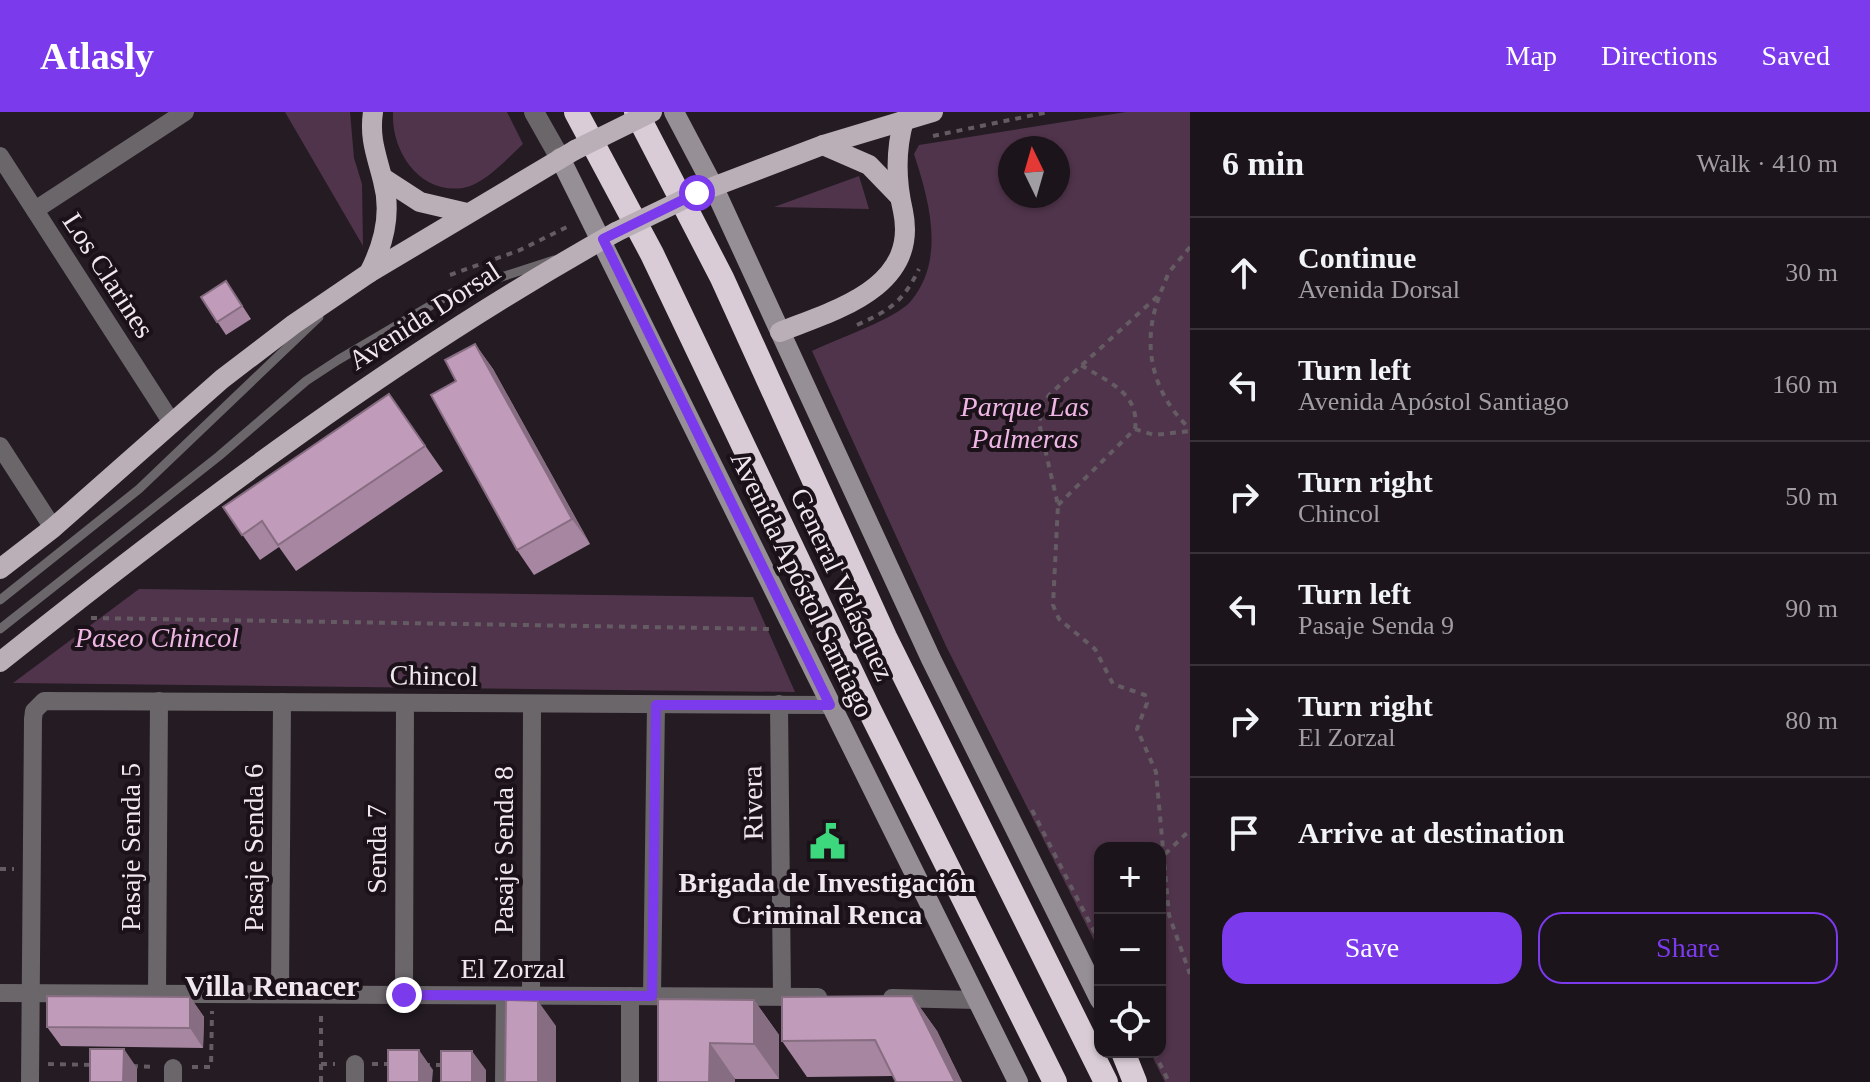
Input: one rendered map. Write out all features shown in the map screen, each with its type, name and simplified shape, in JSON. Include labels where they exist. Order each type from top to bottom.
[{"type":"highway","name":"General Velásquez","points":[[576,112],[652,254],[867,705],[1055,1082]]},
{"type":"highway","name":"General Velásquez","points":[[636,112],[722,278],[885,637],[1106,1082]]},
{"type":"highway","points":[[1127,1058],[1135,1082]]},
{"type":"main road","points":[[361,279],[385,229],[383,178],[372,145],[373,112]]},
{"type":"main road","points":[[0,569],[53,528],[258,351],[361,279],[467,213],[567,154],[652,112]]},
{"type":"main road","points":[[674,112],[705,190],[780,332],[931,659],[1094,988]]},
{"type":"main road","name":"Avenida Dorsal","points":[[0,662],[328,412],[467,318],[573,254],[705,190],[823,145],[910,116],[933,112]]},
{"type":"main road","points":[[780,332],[863,298],[883,282],[903,242],[905,226],[898,195],[897,151],[910,116]]},
{"type":"main road","points":[[823,145],[869,165],[898,195]]},
{"type":"main road","name":"Avenida Apóstol Santiago","points":[[567,154],[610,235],[830,705],[1018,1082]]},
{"type":"main road","points":[[383,178],[420,202],[467,213]]},
{"type":"main road","points":[[1129,1058],[1143,1082]]},
{"type":"street","points":[[35,210],[185,112]]},
{"type":"street","name":"Avenida Apóstol Santiago","points":[[534,112],[567,154]]},
{"type":"street","name":"Los Clarines","points":[[0,156],[172,423]]},
{"type":"street","points":[[0,446],[53,528]]},
{"type":"street","name":"Chincol","points":[[31,993],[33,719],[38,705],[51,700],[830,705]]},
{"type":"street","name":"Pasaje Senda 5","points":[[157,994],[159,701]]},
{"type":"street","name":"Pasaje Senda 6","points":[[280,994],[282,702]]},
{"type":"street","name":"Senda 7","points":[[404,995],[405,703]]},
{"type":"street","name":"Pasaje Senda 8","points":[[531,996],[532,704]]},
{"type":"street","name":"Rivera","points":[[779,704],[782,996]]},
{"type":"street","points":[[652,996],[656,705]]},
{"type":"street","name":"El Zorzal","points":[[0,993],[842,998]]},
{"type":"street","points":[[30,1073],[31,993]]},
{"type":"street","points":[[504,1082],[505,996]]},
{"type":"street","points":[[630,996],[630,1082]]},
{"type":"street","points":[[872,998],[977,1000]]},
{"type":"lane","points":[[0,629],[219,456],[306,381],[338,360],[452,293],[573,254]]},
{"type":"lane","points":[[0,600],[139,489],[361,279]]},
{"type":"path","points":[[920,138],[1048,112]]},
{"type":"path","points":[[1190,247],[1169,272],[1148,335],[1151,364],[1164,398],[1190,430]]},
{"type":"path","points":[[853,327],[888,312],[896,304],[914,279],[922,256]]},
{"type":"path","points":[[1160,294],[1049,395],[1039,423],[1058,505],[1053,605],[1059,619],[1095,649],[1113,684],[1145,695],[1147,703],[1137,729],[1156,772],[1164,842]]},
{"type":"path","points":[[1058,505],[1135,429],[1137,412],[1128,395],[1081,365]]},
{"type":"path","points":[[1135,429],[1154,435],[1190,430]]},
{"type":"path","points":[[57,617],[794,629]]},
{"type":"path","points":[[1027,802],[1094,931]]},
{"type":"path","points":[[1166,853],[1190,830]]},
{"type":"path","points":[[1166,869],[1169,915],[1190,974]]},
{"type":"path","points":[[125,1066],[173,1075],[211,1067],[212,994]]},
{"type":"path","points":[[321,995],[321,1082]]},
{"type":"path","points":[[1157,1058],[1169,1082]]},
{"type":"path","points":[[321,1064],[355,1073],[400,1064]]},
{"type":"path","points":[[415,1065],[445,1065]]},
{"type":"path","points":[[30,1073],[110,1066]]},
{"type":"green space","points":[[285,112],[350,112],[354,158],[362,184],[363,246]]},
{"type":"green space","points":[[393,112],[507,112],[523,144],[479,182],[463,188],[447,188],[421,177],[411,167],[397,141]]},
{"type":"green space","name":"Parque Las Palmeras","points":[[1126,112],[1190,112],[1190,1082],[1165,1082],[1153,1058],[1166,1058],[1166,842],[1094,842],[1094,940],[946,646],[812,351],[893,315],[911,301],[922,285],[928,267],[931,229],[925,190],[914,154],[919,145]]},
{"type":"green space","points":[[859,176],[869,209],[774,207]]},
{"type":"green space","name":"Paseo Chincol","points":[[139,589],[753,597],[795,692],[13,683]]},
{"type":"building","points":[[226,281],[242,306],[217,322],[201,297]]},
{"type":"building","points":[[475,344],[572,519],[517,550],[431,395],[456,381],[445,360]]},
{"type":"building","points":[[389,394],[425,446],[278,545],[262,521],[242,535],[223,507]]},
{"type":"building","points":[[47,996],[190,997],[190,1028],[47,1027]]},
{"type":"building","points":[[912,996],[955,1082],[896,1082],[875,1040],[782,1041],[782,997]]},
{"type":"building","points":[[658,999],[754,1000],[754,1044],[710,1043],[709,1082],[658,1082]]},
{"type":"building","points":[[506,1000],[538,1001],[538,1082],[505,1082]]},
{"type":"building","points":[[90,1049],[124,1049],[123,1082],[90,1082]]},
{"type":"building","points":[[388,1050],[419,1050],[419,1082],[388,1082]]},
{"type":"building","points":[[441,1051],[472,1051],[472,1082],[441,1082]]},
{"type":"place","name":"Brigada de Investigación Criminal Renca","points":[[827,842]]},
{"type":"district","name":"Villa Renacer","points":[[272,986]]},
{"type":"route","points":[[404,995],[652,996],[656,705],[830,705],[603,239],[697,193]]}]
